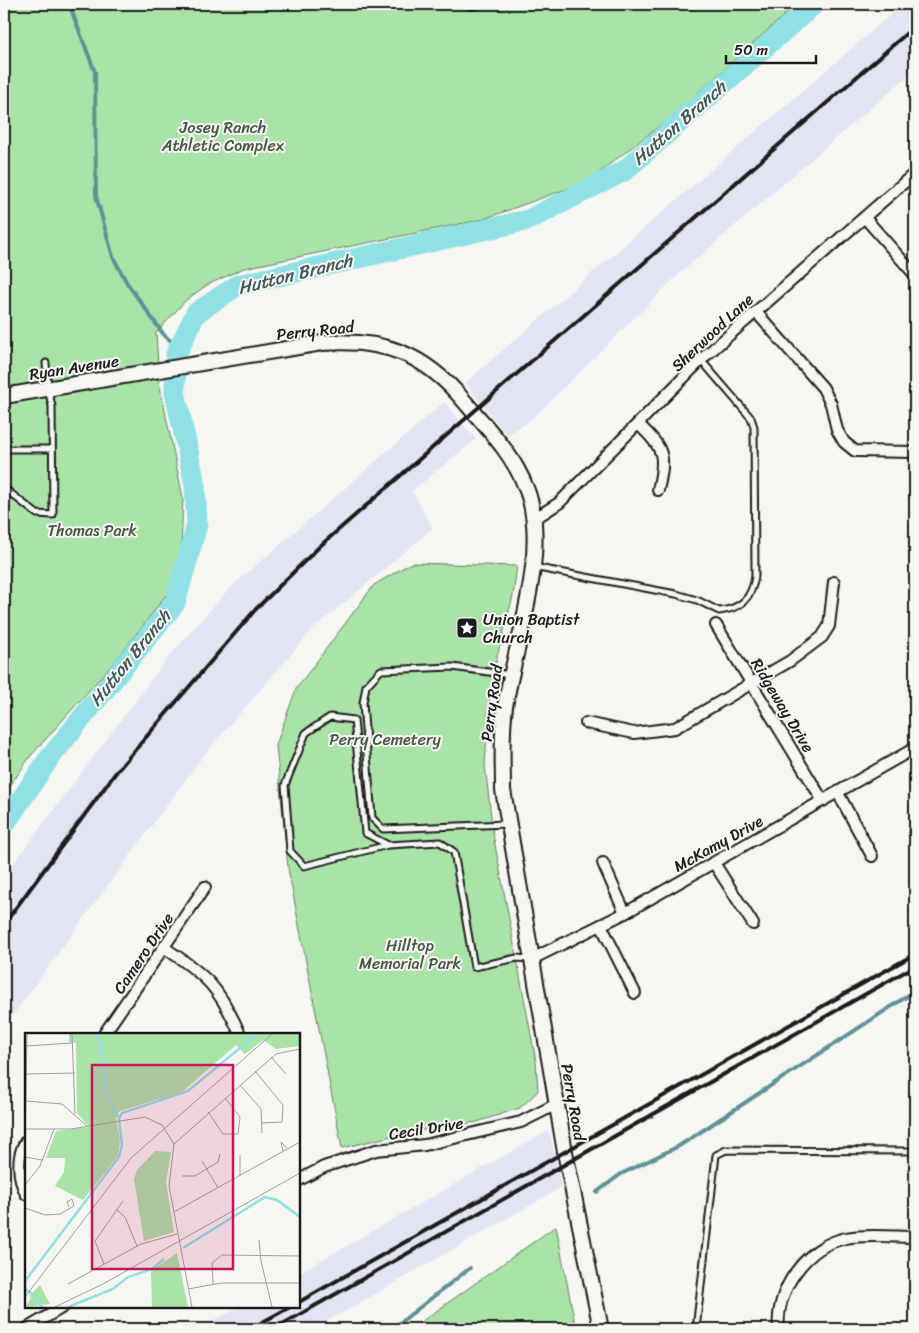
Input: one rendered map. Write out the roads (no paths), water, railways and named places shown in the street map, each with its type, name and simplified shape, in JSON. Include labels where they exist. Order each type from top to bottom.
[{"type":"street","name":"Sherwood Lane","points":[[534,519],[559,503],[701,360],[915,174]]},
{"type":"street","points":[[865,218],[915,275]]},
{"type":"street","points":[[756,312],[823,388],[831,404],[837,430],[844,442],[855,451],[915,452]]},
{"type":"street","name":"Perry Road","points":[[151,373],[346,341],[365,342],[393,348],[438,374],[458,393],[500,443],[514,464],[526,488],[534,519],[533,567],[505,707],[502,746],[504,790],[557,1104],[601,1329]]},
{"type":"street","name":"Ryan Avenue","points":[[4,396],[151,373]]},
{"type":"street","points":[[639,424],[658,442],[663,467],[658,490]]},
{"type":"street","points":[[586,723],[634,733],[675,728],[790,661],[822,637],[829,626],[834,582]]},
{"type":"street","name":"Ridgeway Drive","points":[[716,624],[823,801]]},
{"type":"street","name":"McKamy Drive","points":[[532,959],[601,925],[714,863],[915,748]]},
{"type":"street","points":[[838,793],[872,856]]},
{"type":"street","points":[[714,863],[753,924]]},
{"type":"street","points":[[604,864],[625,912]]},
{"type":"street","name":"Camero Drive","points":[[105,1033],[165,948],[205,887]]},
{"type":"street","points":[[601,925],[635,993]]},
{"type":"street","points":[[165,948],[197,970],[218,991],[239,1033]]},
{"type":"street","name":"Cecil Drive","points":[[300,1179],[324,1167],[376,1150],[425,1145],[521,1122],[557,1104]]},
{"type":"street","points":[[25,1142],[22,1147],[19,1165],[22,1186],[25,1192]]},
{"type":"street","points":[[779,1329],[778,1316],[783,1294],[792,1276],[823,1247],[846,1238],[915,1237]]},
{"type":"street","points":[[26,1329],[61,1308]]},
{"type":"lane","points":[[471,4],[471,6],[482,4]]},
{"type":"lane","points":[[533,567],[676,594],[697,600],[719,611],[738,606],[748,599],[753,589],[755,576],[754,427],[751,418],[701,360]]},
{"type":"lane","points":[[4,488],[37,514],[53,515],[52,406],[48,389],[46,363]]},
{"type":"lane","points":[[4,449],[52,449]]},
{"type":"lane","points":[[510,824],[382,829],[372,818],[363,703],[366,686],[381,670],[452,667],[511,675]]},
{"type":"lane","points":[[388,845],[365,833],[354,720],[330,717],[306,734],[285,784],[290,851],[304,866],[388,845],[440,842],[454,852],[474,967],[517,958],[532,959]]},
{"type":"lane","points":[[696,1329],[716,1155],[726,1150],[915,1151]]},
{"type":"waterway","points":[[69,4],[95,72],[96,196],[113,257],[127,283],[164,335],[179,348]]},
{"type":"waterway","name":"Hutton Branch","points":[[4,825],[48,760],[175,603],[197,525],[195,484],[175,392],[176,354],[196,313],[238,285],[528,220],[624,171],[814,4]]},
{"type":"waterway","points":[[597,1192],[621,1174],[679,1146],[915,991]]},
{"type":"waterway","points":[[392,1329],[470,1268]]},
{"type":"railway","points":[[4,924],[117,771],[255,610],[320,546],[915,26]]},
{"type":"railway","points":[[300,1301],[915,954]]},
{"type":"railway","points":[[274,1329],[915,966]]},
{"type":"railway","points":[[250,1329],[288,1308]]},
{"type":"place","name":"Union Baptist Church","points":[[467,628]]},
{"type":"park label","name":"Josey Ranch Athletic Complex","points":[[223,136]]},
{"type":"park label","name":"Thomas Park","points":[[92,530]]},
{"type":"park label","name":"Perry Cemetery","points":[[385,739]]},
{"type":"park label","name":"Hilltop Memorial Park","points":[[410,954]]}]
